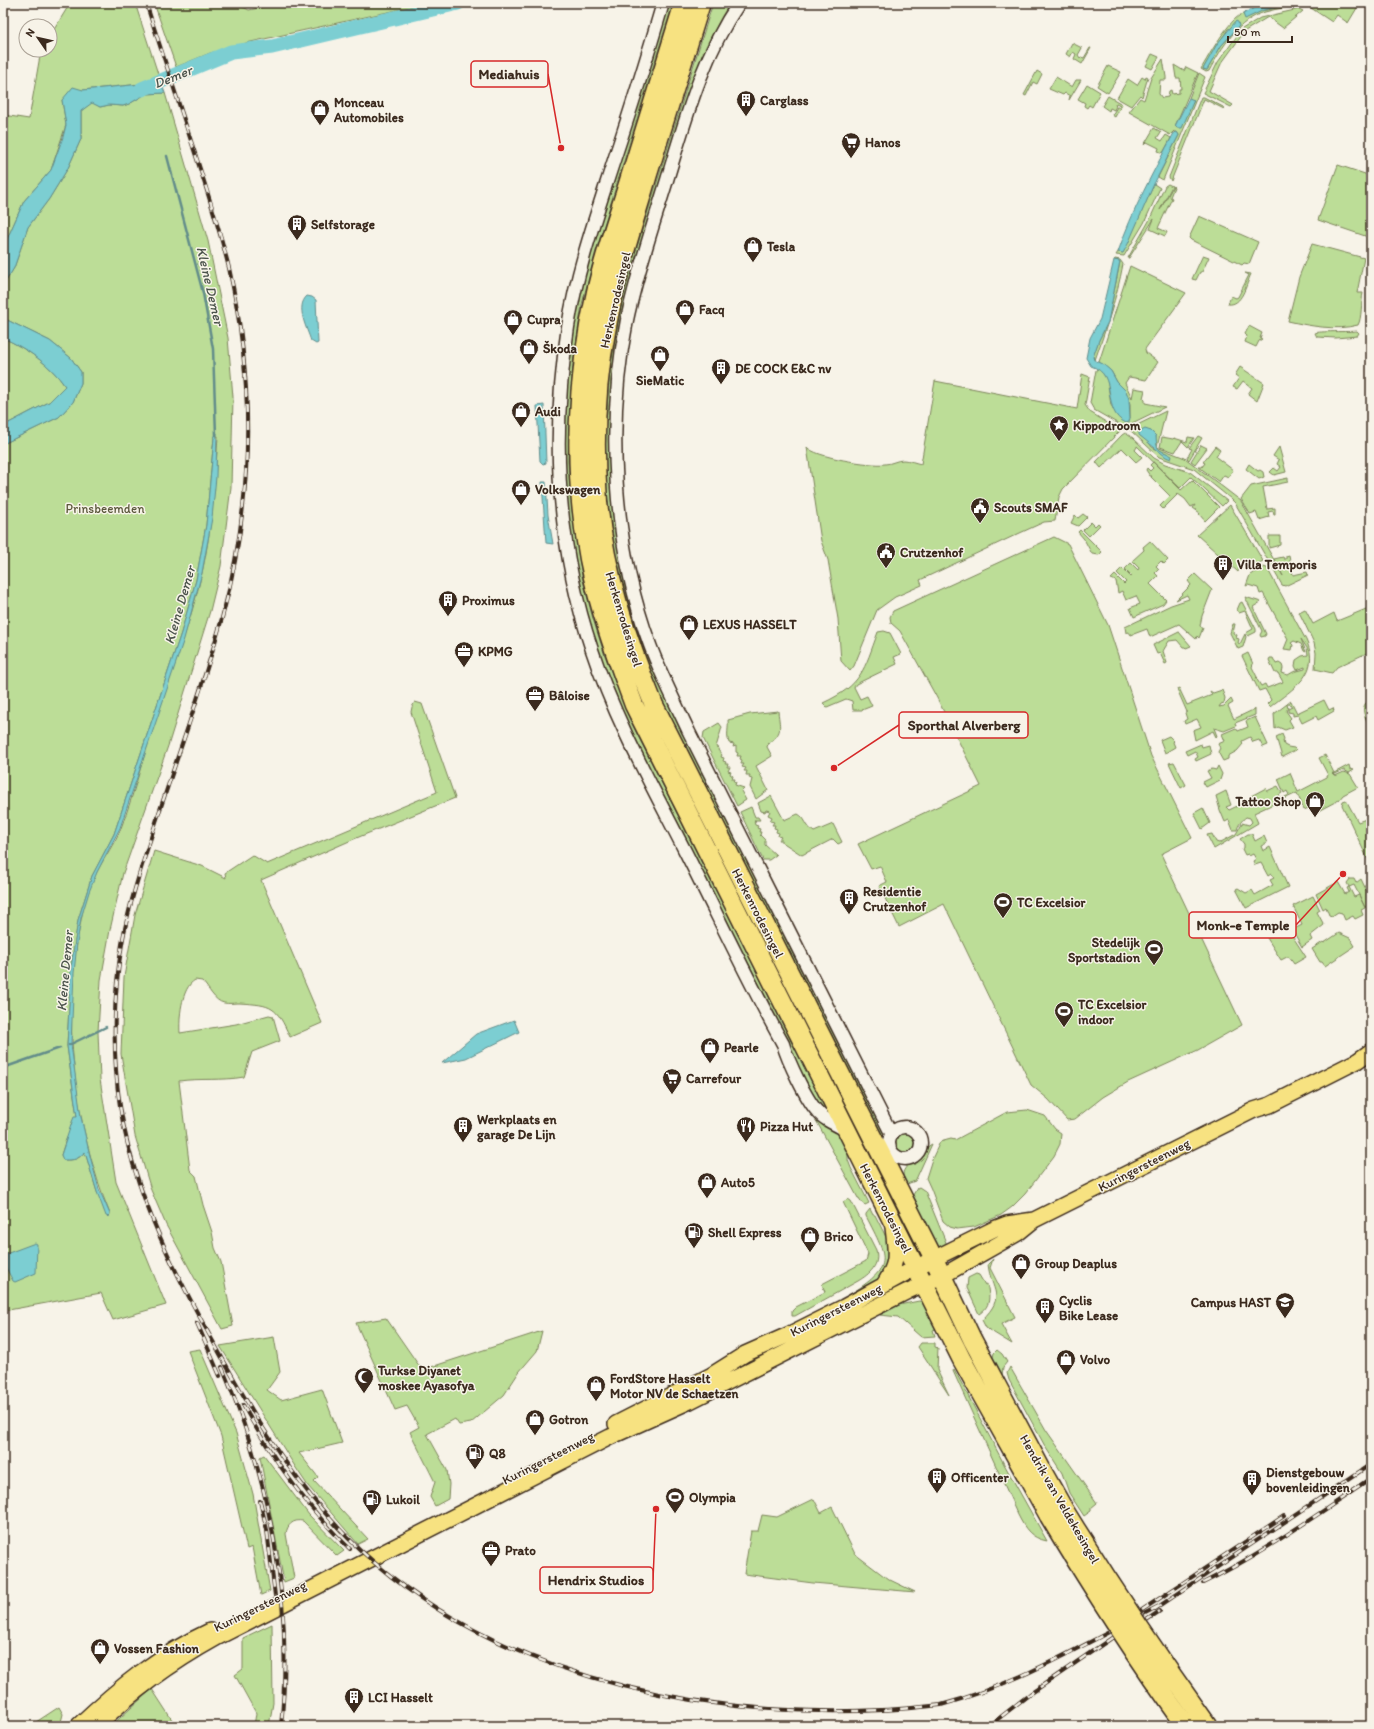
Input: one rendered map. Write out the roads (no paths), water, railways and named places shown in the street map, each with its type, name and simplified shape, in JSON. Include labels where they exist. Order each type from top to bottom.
[{"type":"highway","name":"Herkenrodesingel","points":[[684,3],[596,291],[586,346],[580,398],[578,451],[583,513],[589,559],[616,658],[634,705],[849,1131],[924,1284]]},
{"type":"highway","name":"Herkenrodesingel","points":[[701,3],[620,267],[606,332],[598,392],[596,449],[598,504],[607,560],[617,603],[633,654],[654,705],[934,1259]]},
{"type":"highway","points":[[682,62],[694,45],[708,3]]},
{"type":"highway","name":"Hendrik van Veldekesingel","points":[[934,1259],[972,1339],[1045,1476],[1056,1512],[1114,1622],[1186,1726]]},
{"type":"highway","name":"Hendrik van Veldekesingel","points":[[924,1284],[1000,1430],[1056,1512],[1108,1581],[1156,1653],[1208,1726]]},
{"type":"main road","name":"Kuringersteenweg","points":[[97,1726],[118,1705],[154,1676],[218,1637],[575,1455],[690,1401],[942,1276],[1018,1233],[1034,1220],[1254,1110],[1270,1105],[1357,1061],[1371,1050]]},
{"type":"main road","points":[[883,1286],[891,1274],[896,1258],[892,1218]]},
{"type":"main road","name":"Kuringersteenweg","points":[[78,1726],[135,1676],[187,1642],[314,1579],[459,1503],[710,1376],[745,1354],[815,1322],[917,1267],[994,1229],[1007,1224],[1034,1220]]},
{"type":"main road","points":[[893,1299],[904,1300],[917,1298],[926,1299],[933,1302]]},
{"type":"street","points":[[663,3],[630,112],[586,245],[574,297],[562,372],[558,421],[558,468],[563,523],[574,588],[592,650],[606,690],[625,731],[783,1044],[786,1054],[811,1103],[817,1112],[825,1118],[849,1131]]},
{"type":"street","name":"Herkenrodesingel","points":[[739,3],[724,25],[710,53],[696,89],[641,264],[627,319],[621,355],[615,432],[615,467],[621,527],[637,605],[650,645],[699,753],[879,1108],[897,1131],[913,1129],[918,1133],[922,1141],[920,1150],[916,1155],[905,1159],[899,1174],[898,1189]]},
{"type":"street","points":[[897,1131],[890,1139],[891,1150],[899,1158],[905,1159]]},
{"type":"water","points":[[1273,3],[1296,3],[1264,10],[1245,19],[1243,14],[1246,12]]},
{"type":"water","points":[[1236,21],[1238,22],[1239,26],[1221,46],[1207,70],[1203,69],[1217,44]]},
{"type":"water","points":[[159,77],[165,93],[146,94],[123,106],[109,105],[100,107],[92,103],[81,111],[81,139],[68,168],[49,199],[28,227],[14,268],[3,286],[3,248],[24,201],[51,170],[63,137],[66,125],[62,100],[73,87],[83,90],[141,84]]},
{"type":"water","points":[[1189,98],[1194,100],[1182,128],[1177,128],[1175,126]]},
{"type":"water","points":[[1177,132],[1179,135],[1154,184],[1128,244],[1123,253],[1118,252],[1143,192],[1174,133]]},
{"type":"water","points":[[1114,260],[1120,261],[1108,322],[1093,357],[1094,360],[1103,364],[1111,371],[1117,382],[1126,391],[1129,399],[1130,418],[1129,422],[1126,423],[1118,417],[1114,410],[1105,377],[1100,371],[1091,366],[1086,358],[1090,338],[1100,319]]},
{"type":"water","points":[[307,296],[316,300],[318,343],[316,344],[311,341],[303,318],[302,306]]},
{"type":"water","points":[[3,318],[50,341],[71,358],[81,372],[81,383],[73,402],[59,417],[3,444],[3,426],[49,402],[65,386],[53,371],[45,364],[29,352],[3,338]]},
{"type":"water","points":[[544,405],[546,463],[543,464],[540,461],[537,406]]},
{"type":"water","points":[[1145,429],[1151,431],[1156,436],[1158,448],[1172,456],[1171,459],[1166,457],[1139,435],[1139,432]]},
{"type":"water","points":[[217,433],[216,477],[212,518],[202,573],[184,639],[120,828],[97,872],[89,892],[81,918],[77,943],[74,973],[71,1044],[81,1117],[99,1189],[110,1214],[109,1217],[106,1216],[97,1192],[85,1152],[73,1160],[63,1160],[61,1155],[74,1117],[77,1117],[67,1046],[71,968],[78,920],[92,876],[114,834],[181,633],[196,580],[206,525],[214,437]]},
{"type":"water","points":[[542,482],[546,482],[548,515],[553,544],[546,543]]},
{"type":"water","points":[[514,1020],[519,1032],[466,1058],[442,1063],[476,1034]]},
{"type":"water","points":[[35,1243],[37,1244],[36,1273],[15,1282],[13,1281],[3,1262],[3,1255]]},
{"type":"waterway","name":"Demer","points":[[142,89],[231,52],[272,47],[458,3]]},
{"type":"waterway","name":"Kleine Demer","points":[[167,156],[203,293],[213,349],[216,435]]},
{"type":"waterway","points":[[69,1045],[106,1027]]},
{"type":"waterway","name":"Kleine Demer","points":[[3,1068],[60,1048]]},
{"type":"railway","points":[[146,3],[207,192],[229,268],[243,355],[247,443],[245,487],[240,531],[222,618],[199,695],[141,867],[125,929],[116,991],[116,1070],[121,1110],[129,1148],[140,1186],[154,1222],[187,1293],[238,1386],[280,1455],[312,1498],[348,1538],[407,1589],[474,1630],[547,1662],[624,1686],[703,1702],[783,1710],[863,1711],[941,1705],[998,1686],[1026,1674],[1159,1606]]},
{"type":"railway","points":[[197,1323],[220,1376]]},
{"type":"railway","points":[[222,1367],[239,1410],[253,1453],[265,1498],[274,1543],[281,1588],[284,1634],[284,1680],[281,1726]]},
{"type":"railway","points":[[243,1405],[278,1463],[304,1499],[350,1549]]},
{"type":"railway","points":[[1155,1609],[1371,1464]]},
{"type":"railway","points":[[1203,1583],[1268,1547],[1371,1479]]},
{"type":"railway","points":[[260,1501],[267,1530],[275,1596]]},
{"type":"railway","points":[[1142,1610],[1284,1516]]},
{"type":"railway","points":[[1118,1639],[1160,1611]]},
{"type":"railway","points":[[989,1726],[1030,1694],[1122,1631]]},
{"type":"place","name":"Carglass","points":[[746,117]]},
{"type":"place","name":"Monceau Automobiles","points":[[320,126]]},
{"type":"place","name":"Mediahuis","points":[[561,148]]},
{"type":"place","name":"Hanos","points":[[851,159]]},
{"type":"place","name":"Selfstorage","points":[[297,241]]},
{"type":"place","name":"Tesla","points":[[753,263]]},
{"type":"place","name":"Facq","points":[[685,326]]},
{"type":"place","name":"Cupra","points":[[513,336]]},
{"type":"place","name":"Škoda","points":[[529,365]]},
{"type":"place","name":"SieMatic","points":[[660,372]]},
{"type":"place","name":"DE COCK E&C nv","points":[[721,385]]},
{"type":"place","name":"Audi","points":[[521,428]]},
{"type":"place","name":"Kippodroom","points":[[1059,442]]},
{"type":"place","name":"Volkswagen","points":[[521,506]]},
{"type":"place","name":"Scouts SMAF","points":[[980,524]]},
{"type":"place","name":"Crutzenhof","points":[[886,569]]},
{"type":"place","name":"Villa Temporis","points":[[1223,581]]},
{"type":"place","name":"Proximus","points":[[448,617]]},
{"type":"place","name":"LEXUS HASSELT","points":[[689,641]]},
{"type":"place","name":"KPMG","points":[[464,668]]},
{"type":"place","name":"Bâloise","points":[[535,712]]},
{"type":"place","name":"Sporthal Alverberg","points":[[834,768]]},
{"type":"place","name":"Tattoo Shop","points":[[1315,818]]},
{"type":"place","name":"Monk-e Temple","points":[[1343,874]]},
{"type":"place","name":"Residentie Crutzenhof","points":[[849,915]]},
{"type":"place","name":"TC Excelsior","points":[[1003,919]]},
{"type":"place","name":"Stedelijk Sportstadion","points":[[1154,966]]},
{"type":"place","name":"TC Excelsior indoor","points":[[1064,1028]]},
{"type":"place","name":"Pearle","points":[[710,1064]]},
{"type":"place","name":"Carrefour","points":[[672,1095]]},
{"type":"place","name":"Werkplaats en garage De Lijn","points":[[463,1143]]},
{"type":"place","name":"Pizza Hut","points":[[746,1143]]},
{"type":"place","name":"Auto5","points":[[707,1199]]},
{"type":"place","name":"Shell Express","points":[[694,1249]]},
{"type":"place","name":"Brico","points":[[810,1253]]},
{"type":"place","name":"Group Deaplus","points":[[1021,1280]]},
{"type":"place","name":"Campus HAST","points":[[1285,1319]]},
{"type":"place","name":"Cyclis Bike Lease","points":[[1045,1324]]},
{"type":"place","name":"Volvo","points":[[1066,1376]]},
{"type":"place","name":"Turkse Diyanet moskee Ayasofya","points":[[364,1394]]},
{"type":"place","name":"FordStore Hasselt Motor NV de Schaetzen","points":[[596,1402]]},
{"type":"place","name":"Gotron","points":[[535,1436]]},
{"type":"place","name":"Q8","points":[[475,1470]]},
{"type":"place","name":"Officenter","points":[[937,1494]]},
{"type":"place","name":"Dienstgebouw bovenleidingen","points":[[1252,1496]]},
{"type":"place","name":"Hendrix Studios","points":[[656,1509]]},
{"type":"place","name":"Olympia","points":[[675,1514]]},
{"type":"place","name":"Lukoil","points":[[372,1516]]},
{"type":"place","name":"Prato","points":[[491,1567]]},
{"type":"place","name":"Vossen Fashion","points":[[100,1665]]},
{"type":"place","name":"LCI Hasselt","points":[[354,1714]]},
{"type":"park label","name":"Prinsbeemden","points":[[105,508]]}]
